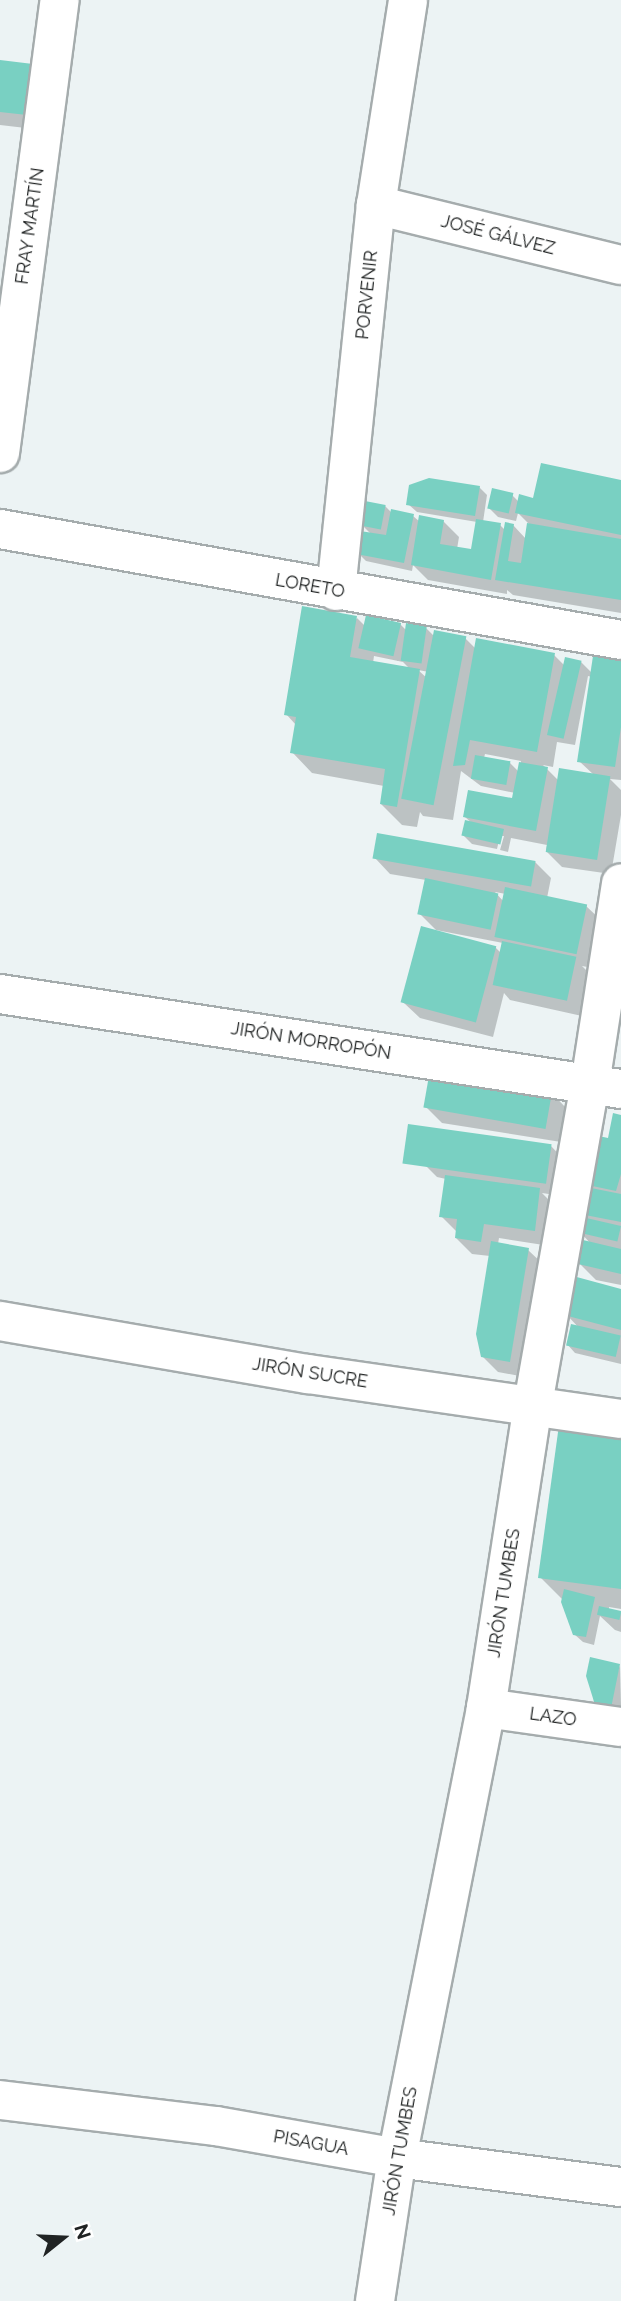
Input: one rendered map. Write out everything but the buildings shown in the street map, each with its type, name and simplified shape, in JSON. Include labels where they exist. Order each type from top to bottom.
[{"type":"street","name":"FRAY MARTÍN","points":[[0,453],[60,0]]},
{"type":"street","name":"PORVENIR","points":[[336,591],[376,205],[408,0]]},
{"type":"street","name":"JOSÉ GÁLVEZ","points":[[376,205],[621,265]]},
{"type":"street","name":"LORETO","points":[[0,529],[621,640]]},
{"type":"street","name":"JIRÓN TUMBES","points":[[374,2301],[397,2158],[486,1707],[533,1404],[606,1087],[621,883]]},
{"type":"street","name":"JIRÓN MORROPÓN","points":[[0,994],[606,1087]]},
{"type":"street","name":"JIRÓN SUCRE","points":[[0,1321],[308,1374],[533,1404],[621,1419]]},
{"type":"street","name":"LAZO","points":[[486,1707],[621,1727]]},
{"type":"street","name":"PISAGUA","points":[[0,2100],[216,2126],[397,2158],[621,2187]]}]
